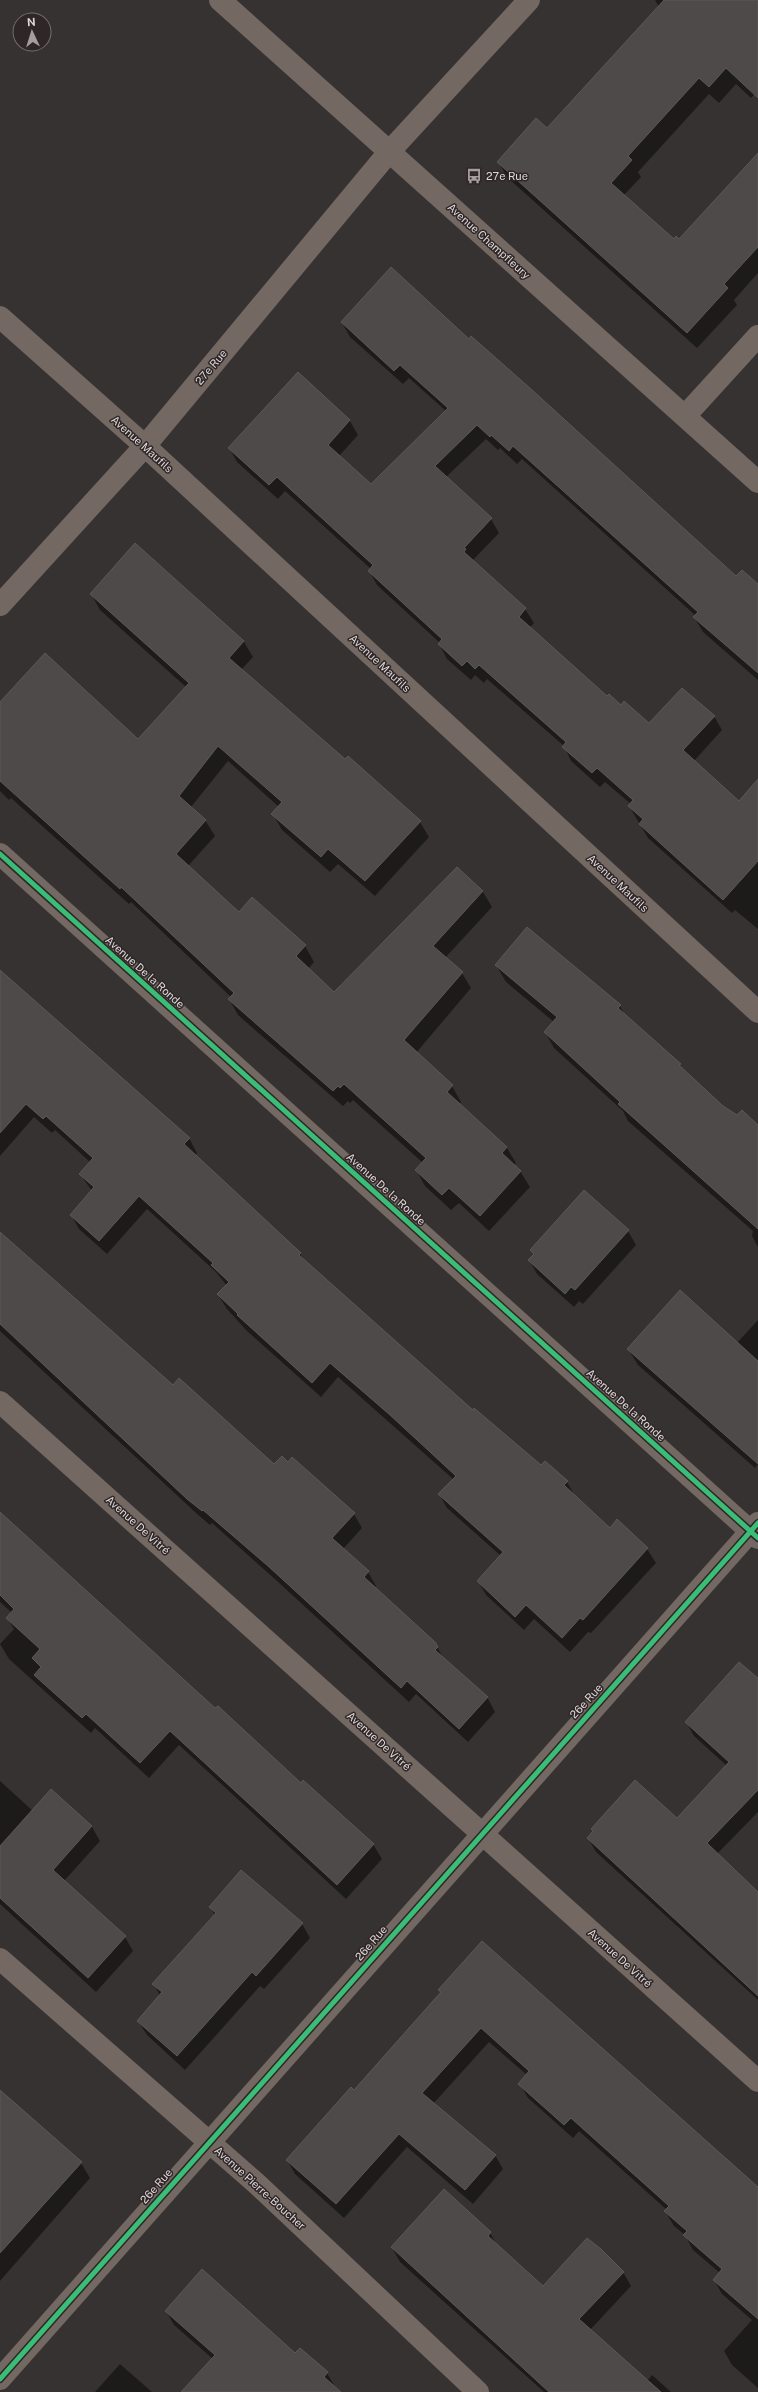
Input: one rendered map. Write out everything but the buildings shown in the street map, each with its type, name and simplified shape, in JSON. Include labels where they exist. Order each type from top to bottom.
[{"type":"street","name":"Avenue Champfleury","points":[[220,0],[758,482]]},
{"type":"street","name":"27e Rue","points":[[0,605],[145,446],[389,152],[529,0]]},
{"type":"street","name":"Avenue Maufils","points":[[0,317],[145,446],[758,1012]]},
{"type":"street","points":[[685,416],[758,336]]},
{"type":"street","name":"Avenue De la Ronde","points":[[0,854],[756,1530]]},
{"type":"street","name":"Avenue De Vitré","points":[[0,1402],[758,2081]]},
{"type":"street","name":"26e Rue","points":[[0,2379],[481,1833],[756,1530]]},
{"type":"street","name":"Avenue Pierre-Boucher","points":[[0,1959],[257,2184],[478,2392]]},
{"type":"cycle path","points":[[0,854],[758,1538]]},
{"type":"cycle path","points":[[0,2379],[758,1523]]},
{"type":"place","name":"27e Rue","points":[[474,176]]}]
